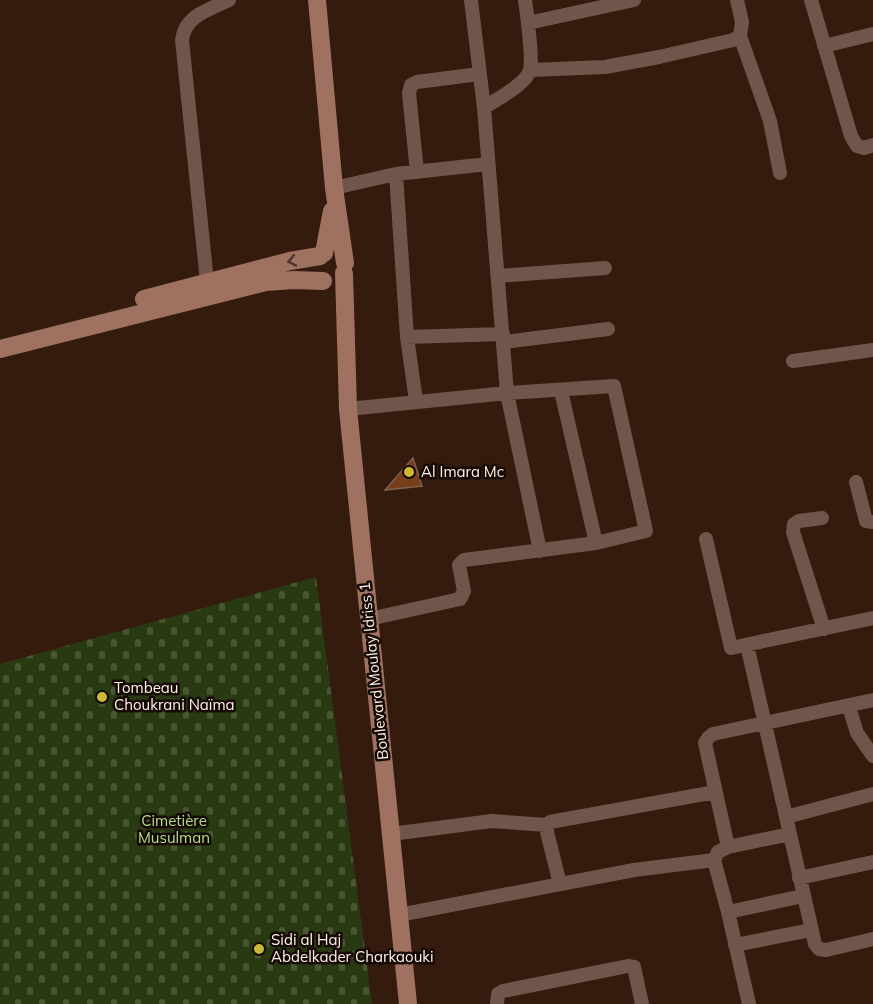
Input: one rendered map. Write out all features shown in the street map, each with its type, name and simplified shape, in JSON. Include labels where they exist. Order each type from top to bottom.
[{"type":"main road","points":[[317,0],[334,188],[330,228],[315,269],[319,278],[325,281]]},
{"type":"main road","name":"Boulevard Moulay Idriss 1","points":[[334,188],[345,268],[348,410],[408,1004]]},
{"type":"main road","points":[[0,337],[208,289],[294,280],[337,281],[345,268],[340,255],[335,252],[290,261],[208,289],[0,349]]},
{"type":"main road","name":"Boulevard Moulay Idriss 1","points":[[325,281],[345,339]]},
{"type":"street","points":[[208,289],[182,40],[187,23],[196,16],[230,0]]},
{"type":"street","points":[[471,0],[484,108],[507,393],[540,551]]},
{"type":"street","points":[[484,108],[523,81],[530,70],[525,0]]},
{"type":"street","points":[[528,23],[634,0]]},
{"type":"street","points":[[737,0],[742,22],[740,36],[770,121],[780,173]]},
{"type":"street","points":[[811,0],[853,140],[860,147],[873,145]]},
{"type":"street","points":[[824,46],[873,34]]},
{"type":"street","points":[[530,70],[604,67],[659,57],[733,40],[740,36]]},
{"type":"street","points":[[417,172],[409,93],[411,85],[417,82],[479,74]]},
{"type":"street","points":[[334,188],[396,174],[488,164]]},
{"type":"street","points":[[396,174],[407,337],[416,401]]},
{"type":"street","points":[[498,276],[605,268]]},
{"type":"street","points":[[407,337],[503,338],[608,329]]},
{"type":"street","points":[[793,361],[873,350]]},
{"type":"street","points":[[348,410],[416,401],[614,386],[646,531],[596,543],[464,560],[459,565],[464,591],[460,599],[369,619]]},
{"type":"street","points":[[561,391],[596,543]]},
{"type":"street","points":[[856,482],[863,516],[866,521],[873,522]]},
{"type":"street","points":[[822,518],[799,521],[794,524],[793,532],[824,629]]},
{"type":"street","points":[[706,539],[732,648],[873,618]]},
{"type":"street","points":[[747,645],[815,944],[819,949],[826,950],[873,939]]},
{"type":"street","points":[[728,847],[705,743],[708,738],[714,734],[849,707],[873,700]]},
{"type":"street","points":[[849,707],[857,733],[873,756]]},
{"type":"street","points":[[391,834],[492,821],[547,825],[554,821],[715,792]]},
{"type":"street","points":[[786,817],[873,794]]},
{"type":"street","points":[[547,825],[560,884]]},
{"type":"street","points":[[749,1004],[714,860],[718,852],[728,847],[790,834]]},
{"type":"street","points":[[399,915],[633,870],[714,860]]},
{"type":"street","points":[[799,878],[873,862]]},
{"type":"street","points":[[728,912],[803,896]]},
{"type":"street","points":[[735,945],[811,930]]},
{"type":"street","points":[[498,1004],[498,994],[503,991],[628,966],[634,967],[637,973],[642,1004]]},
{"type":"green space","name":"Cimetière Musulman","points":[[316,577],[372,1004],[0,1004],[0,664]]},
{"type":"building","name":"Al Imara Mc","points":[[413,458],[422,486],[385,490]]},
{"type":"place","name":"Al Imara Mc","points":[[409,472]]},
{"type":"place","name":"Tombeau Choukrani Naïma","points":[[102,697]]},
{"type":"place","name":"Sidi al Haj Abdelkader Charkaouki","points":[[259,949]]}]
